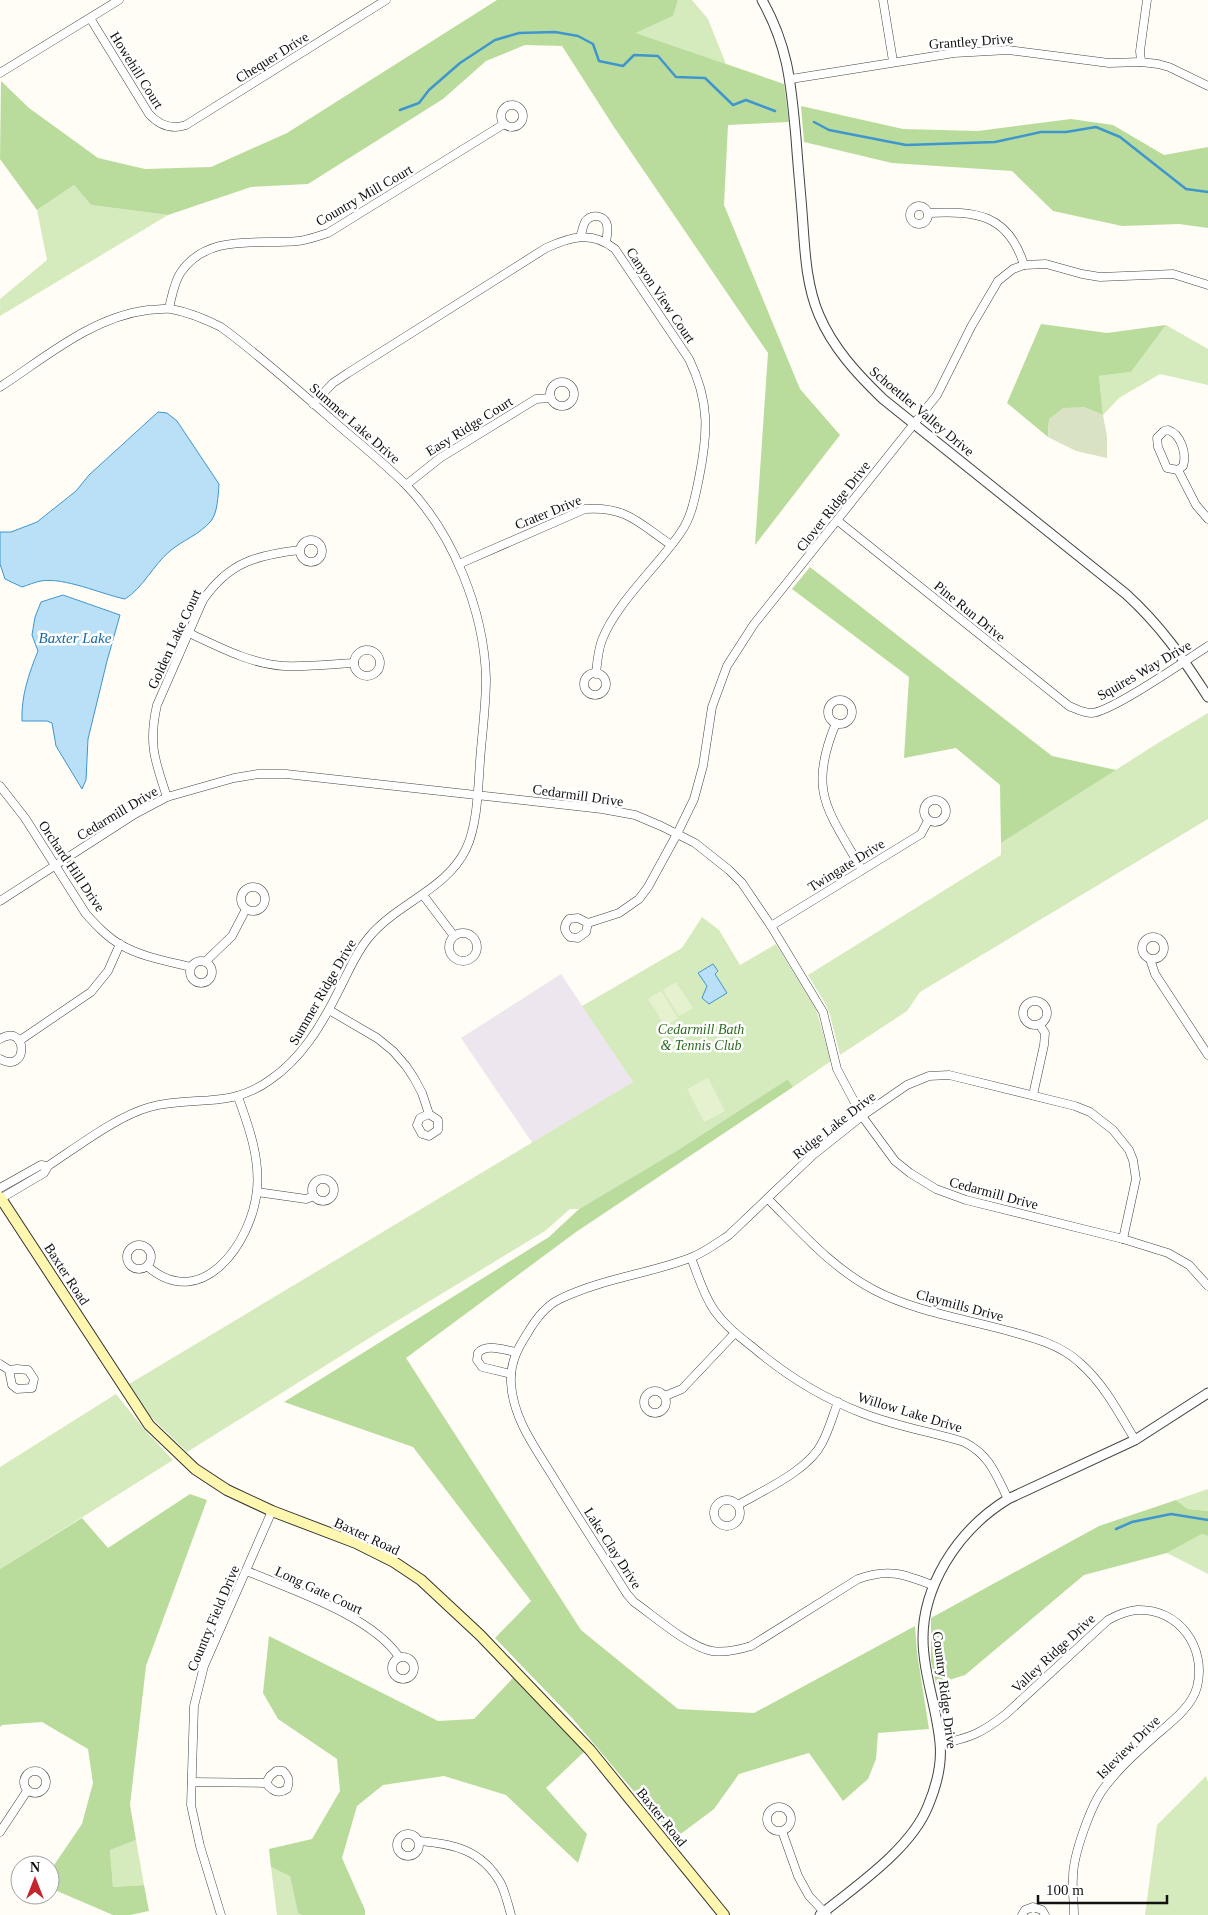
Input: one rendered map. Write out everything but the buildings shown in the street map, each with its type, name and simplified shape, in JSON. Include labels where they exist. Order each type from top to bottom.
[{"type":"main road","name":"Baxter Road","points":[[0,1196],[149,1425],[172,1449],[211,1480],[227,1490],[356,1543],[394,1562],[420,1580],[450,1606],[521,1676],[590,1750],[724,1915]]},
{"type":"street","points":[[0,73],[119,0]]},
{"type":"street","name":"Chequer Drive","points":[[169,127],[186,125],[386,0]]},
{"type":"street","name":"Schoettler Valley Drive","points":[[762,0],[782,43],[791,79],[809,280],[818,314],[835,344],[855,372],[883,398],[1148,613],[1185,661],[1208,697]]},
{"type":"street","points":[[883,0],[893,61]]},
{"type":"street","points":[[1141,62],[1140,51],[1148,0]]},
{"type":"street","name":"Howehill Court","points":[[90,18],[148,114],[155,121],[169,127]]},
{"type":"street","name":"Grantley Drive","points":[[791,79],[893,61],[954,53],[1008,50],[1109,63],[1141,62],[1169,66],[1208,86]]},
{"type":"street","name":"Country Mill Court","points":[[169,308],[180,273],[197,255],[209,248],[226,244],[298,241],[328,233],[504,124]]},
{"type":"street","points":[[928,213],[974,213],[985,218],[1010,236],[1019,249],[1024,265]]},
{"type":"street","points":[[580,237],[586,220],[597,216],[603,218],[607,225],[606,242]]},
{"type":"street","name":"Canyon View Court","points":[[314,404],[333,383],[348,372],[538,254],[568,239],[580,237],[606,242],[615,249],[689,360],[696,375],[706,413],[705,447],[692,512],[681,532],[620,609],[607,630],[600,647],[596,674]]},
{"type":"street","name":"Clover Ridge Drive","points":[[588,923],[619,914],[638,899],[648,887],[677,834],[699,784],[712,706],[727,666],[754,624],[937,395],[971,327],[998,281],[1013,269],[1024,265],[1046,264],[1100,277],[1173,274],[1208,285]]},
{"type":"street","name":"Summer Lake Drive","points":[[0,387],[84,332],[107,320],[131,312],[169,308],[202,318],[221,327],[314,404],[406,485],[440,529],[459,564],[478,624],[484,651],[486,677],[485,709],[476,795]]},
{"type":"street","name":"Easy Ridge Court","points":[[406,485],[440,458],[536,399],[551,398]]},
{"type":"street","points":[[1168,430],[1175,434],[1183,451],[1183,466],[1178,470],[1167,468],[1158,447],[1157,438],[1164,431],[1168,430]]},
{"type":"street","points":[[1178,470],[1196,505],[1208,519]]},
{"type":"street","name":"Crater Drive","points":[[459,564],[585,509],[598,508],[625,513],[671,544]]},
{"type":"street","name":"Pine Run Drive","points":[[838,521],[1069,706],[1092,713]]},
{"type":"street","name":"Golden Lake Court","points":[[167,797],[155,759],[152,731],[157,705],[203,600],[213,585],[247,561],[270,553],[300,550]]},
{"type":"street","points":[[189,633],[216,646],[264,663],[284,666],[354,663]]},
{"type":"street","name":"Squires Way Drive","points":[[1092,713],[1114,705],[1208,646]]},
{"type":"street","points":[[836,723],[824,756],[821,789],[834,822],[862,870]]},
{"type":"street","name":"Cedarmill Drive","points":[[0,901],[135,814],[167,797],[226,780],[258,774],[286,774],[602,808],[635,815],[695,844],[729,870],[746,889],[771,926],[823,1012],[837,1070],[862,1116],[895,1161],[936,1189],[966,1200],[1123,1239],[1168,1253],[1189,1265],[1208,1286]]},
{"type":"street","name":"Orchard Hill Drive","points":[[0,786],[25,818],[86,914],[99,927],[120,944],[153,958],[191,967]]},
{"type":"street","name":"Summer Ridge Drive","points":[[0,1196],[44,1173],[48,1166],[122,1118],[148,1107],[238,1097],[266,1084],[281,1073],[300,1054],[329,1010],[353,962],[368,938],[378,927],[423,895],[454,866],[466,850],[472,833],[476,795]]},
{"type":"street","name":"Twingate Drive","points":[[771,926],[921,834],[928,821]]},
{"type":"street","points":[[423,895],[454,936]]},
{"type":"street","points":[[205,962],[232,936],[246,909]]},
{"type":"street","points":[[19,1041],[91,992],[108,970],[120,944]]},
{"type":"street","points":[[1150,959],[1155,974],[1208,1056]]},
{"type":"street","points":[[197,961],[205,962],[212,970],[210,978],[204,982],[197,982],[191,978],[191,967],[197,961]]},
{"type":"street","points":[[329,1010],[377,1038],[393,1051],[414,1078],[422,1093],[429,1114]]},
{"type":"street","points":[[1033,1095],[1044,1045],[1045,1033],[1039,1024]]},
{"type":"street","points":[[0,1038],[8,1035],[16,1038],[22,1050],[17,1059],[11,1062],[0,1059]]},
{"type":"street","name":"Ridge Lake Drive","points":[[512,1370],[516,1352],[532,1326],[543,1311],[559,1299],[580,1290],[691,1258],[730,1235],[813,1155],[862,1116],[907,1085],[929,1076],[949,1075],[1075,1106],[1090,1112],[1113,1130],[1129,1150],[1133,1160],[1136,1179],[1123,1239]]},
{"type":"street","points":[[147,1266],[167,1279],[189,1282],[218,1270],[229,1259],[242,1238],[250,1220],[257,1192],[255,1154],[250,1131],[238,1097]]},
{"type":"street","points":[[257,1192],[306,1199],[314,1196]]},
{"type":"street","name":"Claymills Drive","points":[[768,1199],[834,1264],[875,1290],[903,1303],[927,1311],[1024,1335],[1065,1351],[1080,1362],[1105,1391],[1135,1440]]},
{"type":"street","name":"Willow Lake Drive","points":[[691,1258],[713,1309],[725,1324],[767,1359],[800,1383],[838,1402],[888,1421],[973,1446],[986,1457],[1008,1499]]},
{"type":"street","points":[[665,1396],[682,1389],[735,1333]]},
{"type":"street","points":[[512,1370],[482,1367],[477,1360],[478,1353],[483,1348],[489,1347],[516,1352]]},
{"type":"street","points":[[0,1364],[9,1370]]},
{"type":"street","name":"Lake Clay Drive","points":[[512,1370],[513,1399],[517,1415],[573,1510],[627,1594],[634,1602],[687,1640],[712,1651],[738,1650],[750,1646],[858,1579],[871,1574],[901,1573],[932,1585]]},
{"type":"street","name":"Country Ridge Drive","points":[[824,1914],[891,1856],[913,1833],[928,1807],[935,1786],[940,1744],[923,1640],[927,1603],[932,1585],[961,1540],[990,1510],[1008,1499],[1135,1440],[1208,1393]]},
{"type":"street","points":[[738,1505],[785,1477],[816,1452],[823,1442],[838,1402]]},
{"type":"street","name":"Country Field Drive","points":[[221,1915],[191,1805],[193,1721],[204,1666],[272,1510]]},
{"type":"street","name":"Long Gate Court","points":[[247,1571],[348,1616],[386,1642],[399,1657]]},
{"type":"street","name":"Valley Ridge Drive","points":[[940,1744],[973,1736],[989,1727],[1006,1714],[1102,1625],[1120,1614],[1137,1610],[1152,1612],[1176,1621],[1187,1632]]},
{"type":"street","name":"Isleview Drive","points":[[1074,1915],[1073,1875],[1077,1854],[1103,1789],[1126,1762],[1188,1704],[1197,1688],[1199,1671],[1197,1654],[1187,1632]]},
{"type":"street","points":[[192,1782],[266,1783]]},
{"type":"street","points":[[0,1832],[27,1791]]},
{"type":"street","points":[[782,1831],[798,1876],[824,1914]]},
{"type":"street","points":[[420,1841],[446,1843],[475,1854],[500,1882],[511,1915]]},
{"type":"street","points":[[1022,1915],[1025,1910],[1034,1907],[1042,1910],[1045,1915]]},
{"type":"shaded area","points":[[561,974],[633,1082],[533,1144],[461,1038]]},
{"type":"green space","points":[[497,0],[678,0],[673,16],[636,33],[784,84],[789,122],[728,125],[724,205],[800,389],[840,435],[755,545],[768,353],[614,127],[562,46],[525,45],[486,61],[443,99],[308,184],[251,187],[168,215],[91,205],[74,185],[37,210],[0,159],[1,81],[29,108],[98,158],[145,169],[211,167],[287,133]]},
{"type":"green space","points":[[678,0],[692,0],[708,19],[726,64],[636,33],[673,16]]},
{"type":"green space","points":[[801,106],[903,129],[978,131],[1071,119],[1113,125],[1164,155],[1208,147],[1208,228],[1179,224],[1122,226],[1053,211],[1012,171],[892,163],[804,142]]},
{"type":"green space","points":[[74,185],[91,205],[168,215],[0,316],[0,299],[47,260],[37,210]]},
{"type":"green space","points":[[1041,324],[1107,333],[1166,325],[1131,372],[1099,376],[1103,415],[1083,407],[1049,419],[1048,437],[1007,403]]},
{"type":"green space","points":[[1166,325],[1208,349],[1208,385],[1160,374],[1119,398],[1103,415],[1099,376],[1131,372]]},
{"type":"green space","points":[[1083,407],[1103,415],[1107,436],[1107,458],[1076,451],[1048,437],[1049,419],[1063,408]]},
{"type":"green space","points":[[810,567],[1052,756],[1116,770],[1001,843],[1000,785],[956,748],[904,758],[909,677],[792,589]]},
{"type":"green space","points":[[1208,713],[1208,819],[920,992],[907,1011],[840,1055],[826,1005],[808,975],[1001,855],[1001,843]]},
{"type":"green space","name":"Cedarmill Bath & Tennis Club","points":[[702,917],[719,930],[740,965],[776,944],[816,1009],[831,1061],[793,1087],[788,1079],[678,1150],[579,1209],[570,1209],[545,1231],[187,1452],[149,1415],[129,1384],[633,1082],[582,1006],[682,948]]},
{"type":"green space","points":[[676,982],[693,1008],[679,1016],[663,990]]},
{"type":"green space","points":[[661,991],[678,1018],[665,1026],[648,999]]},
{"type":"green space","points":[[708,1078],[725,1111],[704,1122],[687,1089]]},
{"type":"green space","points":[[788,1079],[793,1087],[576,1232],[406,1358],[581,1630],[678,1709],[754,1713],[915,1626],[917,1653],[929,1729],[878,1733],[876,1759],[868,1779],[843,1801],[809,1753],[739,1774],[714,1809],[674,1839],[573,1719],[495,1638],[531,1601],[413,1447],[284,1402],[549,1237],[579,1209],[678,1150]]},
{"type":"green space","points":[[116,1394],[144,1429],[173,1460],[0,1569],[0,1467]]},
{"type":"green space","points":[[1208,1489],[1208,1511],[1188,1509],[1176,1500]]},
{"type":"green space","points":[[190,1494],[207,1500],[146,1666],[130,1805],[136,1840],[110,1850],[113,1887],[144,1885],[149,1911],[130,1915],[113,1915],[60,1892],[60,1856],[82,1824],[93,1783],[88,1749],[42,1722],[2,1725],[0,1727],[0,1569],[82,1518],[108,1548]]},
{"type":"green space","points":[[1176,1500],[1188,1509],[1208,1511],[1208,1536],[1202,1534],[1167,1553],[1084,1575],[965,1675],[936,1684],[931,1661],[931,1618],[1099,1526]]},
{"type":"green space","points":[[1202,1534],[1208,1536],[1208,1574],[1167,1553]]},
{"type":"green space","points":[[269,1636],[438,1721],[474,1719],[513,1678],[584,1752],[546,1788],[587,1834],[578,1863],[506,1795],[444,1776],[383,1785],[357,1806],[342,1858],[365,1910],[365,1915],[302,1915],[298,1913],[290,1876],[271,1867],[269,1849],[312,1839],[340,1791],[337,1759],[278,1719],[263,1693]]},
{"type":"green space","points":[[1206,1776],[1208,1782],[1208,1915],[1145,1915],[1157,1825]]},
{"type":"green space","points":[[136,1840],[144,1885],[113,1887],[110,1850]]},
{"type":"green space","points":[[271,1867],[290,1875],[298,1912],[302,1915],[277,1915]]},
{"type":"water","points":[[158,412],[167,413],[177,421],[219,484],[216,508],[211,521],[170,551],[138,588],[125,599],[60,581],[41,581],[22,587],[5,579],[0,564],[0,532],[11,532],[37,522],[76,491],[89,475]]},
{"type":"water","name":"Baxter Lake","points":[[63,595],[120,615],[88,739],[86,780],[82,789],[56,746],[52,723],[47,721],[22,721],[26,685],[38,651],[32,635],[35,617],[41,602]]},
{"type":"water","points":[[713,964],[718,971],[715,974],[727,993],[709,1004],[702,998],[707,986],[698,973]]},
{"type":"waterway","points":[[400,110],[419,103],[429,90],[460,63],[495,40],[519,33],[555,32],[578,36],[593,44],[599,61],[623,66],[634,55],[658,56],[676,77],[705,78],[733,105],[746,100],[775,111]]},
{"type":"waterway","points":[[814,122],[829,130],[906,145],[995,142],[1041,132],[1066,132],[1096,127],[1120,137],[1186,189],[1208,192]]},
{"type":"waterway","points":[[1116,1529],[1132,1522],[1171,1514],[1208,1520]]}]
